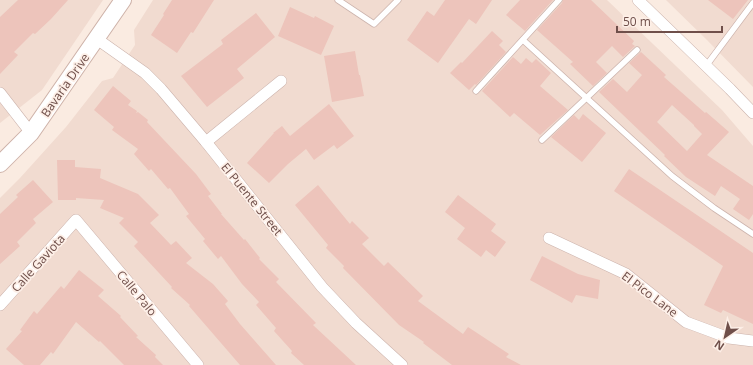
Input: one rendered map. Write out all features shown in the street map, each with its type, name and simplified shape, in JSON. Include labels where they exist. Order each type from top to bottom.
[{"type":"street","name":"Bavaria Drive","points":[[0,164],[31,133],[123,0]]},
{"type":"street","points":[[638,0],[753,113]]},
{"type":"street","name":"El Puente Street","points":[[97,39],[145,74],[161,88],[322,287],[356,323],[402,365]]},
{"type":"street","points":[[206,142],[281,81]]},
{"type":"street","points":[[0,93],[31,133]]},
{"type":"street","name":"Calle Gaviota","points":[[0,305],[76,220]]},
{"type":"street","name":"Calle Palo","points":[[76,220],[198,365]]},
{"type":"street","name":"El Pico Lane","points":[[549,238],[626,274],[686,322],[729,338],[753,341]]},
{"type":"lane","points":[[338,0],[374,24],[398,0]]},
{"type":"lane","points":[[476,91],[559,0]]},
{"type":"lane","points":[[705,66],[753,3]]},
{"type":"lane","points":[[523,40],[672,176],[714,208],[753,234]]},
{"type":"lane","points":[[542,140],[637,50]]},
{"type":"shaded area","points":[[0,0],[103,0],[42,90],[0,123]]},
{"type":"shaded area","points":[[153,0],[607,0],[722,110],[753,146],[753,365],[0,365],[0,198],[66,127],[102,81],[113,78],[135,45],[134,30]]},
{"type":"shaded area","points":[[666,0],[753,0],[753,87],[707,40]]},
{"type":"building","points":[[18,0],[68,0],[51,19],[35,34],[33,33],[14,52],[18,55],[0,74],[0,17]]},
{"type":"building","points":[[172,0],[214,0],[193,33],[191,32],[177,53],[151,35]]},
{"type":"building","points":[[445,0],[492,0],[476,24],[469,19],[438,63],[407,40],[427,11],[434,16]]},
{"type":"building","points":[[520,0],[553,0],[525,31],[506,15]]},
{"type":"building","points":[[563,0],[591,0],[634,41],[632,44],[635,46],[623,57],[612,46],[596,62],[607,73],[593,86],[570,64],[573,62],[537,30],[562,3]]},
{"type":"building","points":[[708,0],[748,0],[733,19]]},
{"type":"building","points":[[290,7],[314,18],[315,16],[334,26],[321,55],[278,36]]},
{"type":"building","points":[[256,13],[275,37],[237,69],[244,78],[207,107],[181,76],[223,44],[221,40]]},
{"type":"building","points":[[492,31],[503,41],[499,45],[506,52],[476,85],[475,84],[469,90],[450,73],[461,62],[462,63]]},
{"type":"building","points":[[355,51],[364,96],[332,102],[324,56]]},
{"type":"building","points":[[641,52],[666,75],[664,77],[729,132],[707,155],[753,186],[753,214],[749,220],[733,209],[740,199],[721,186],[715,196],[686,177],[599,92],[613,79],[627,92],[642,75],[629,63]],"holes":[[[672,105],[702,134],[687,151],[657,122]]]},
{"type":"building","points":[[513,57],[521,64],[526,58],[532,63],[536,59],[551,73],[540,86],[568,110],[540,135],[514,113],[510,117],[482,91]]},
{"type":"building","points":[[113,86],[131,101],[128,105],[137,111],[136,113],[138,112],[148,120],[147,122],[196,174],[211,194],[208,196],[221,214],[244,240],[245,239],[260,258],[259,259],[279,279],[276,282],[316,323],[313,325],[356,365],[304,365],[291,353],[292,351],[274,331],[276,328],[256,305],[259,302],[242,284],[221,256],[218,259],[203,241],[205,239],[186,216],[189,214],[170,188],[168,189],[151,169],[149,171],[134,154],[138,149],[112,130],[114,127],[94,110]]},
{"type":"building","points":[[329,104],[354,136],[337,149],[334,145],[314,160],[306,149],[269,183],[247,163],[273,133],[282,126],[290,136]]},
{"type":"building","points":[[583,114],[606,133],[582,162],[551,137],[574,115],[579,120]]},
{"type":"building","points":[[57,160],[75,160],[75,167],[101,169],[100,178],[138,194],[159,215],[150,223],[171,245],[176,241],[192,258],[186,263],[213,284],[228,301],[225,304],[240,324],[276,365],[240,365],[189,306],[190,305],[171,288],[172,287],[134,246],[138,242],[119,223],[124,218],[100,208],[104,200],[76,198],[76,200],[58,200]]},
{"type":"building","points":[[629,169],[753,253],[753,324],[723,310],[721,313],[704,305],[723,266],[614,191]]},
{"type":"building","points":[[33,180],[53,202],[33,219],[36,223],[17,242],[20,246],[0,264],[0,214],[18,197],[16,195]]},
{"type":"building","points":[[318,185],[350,224],[352,221],[369,238],[362,244],[384,266],[388,262],[423,296],[418,301],[463,334],[468,327],[509,354],[506,357],[521,365],[452,365],[423,343],[424,342],[399,325],[343,268],[344,266],[326,248],[328,245],[295,205]]},
{"type":"building","points":[[458,195],[496,224],[491,231],[506,242],[495,257],[486,250],[481,257],[457,239],[465,228],[445,212]]},
{"type":"building","points":[[542,256],[578,274],[600,280],[598,299],[576,295],[572,303],[530,280]]},
{"type":"building","points":[[79,270],[104,290],[98,296],[121,316],[120,317],[138,336],[136,337],[156,355],[155,357],[163,365],[124,365],[100,341],[99,342],[76,322],[53,354],[51,352],[40,365],[24,365],[6,349],[22,331],[20,330],[34,311],[37,314],[61,286],[64,289]]}]
